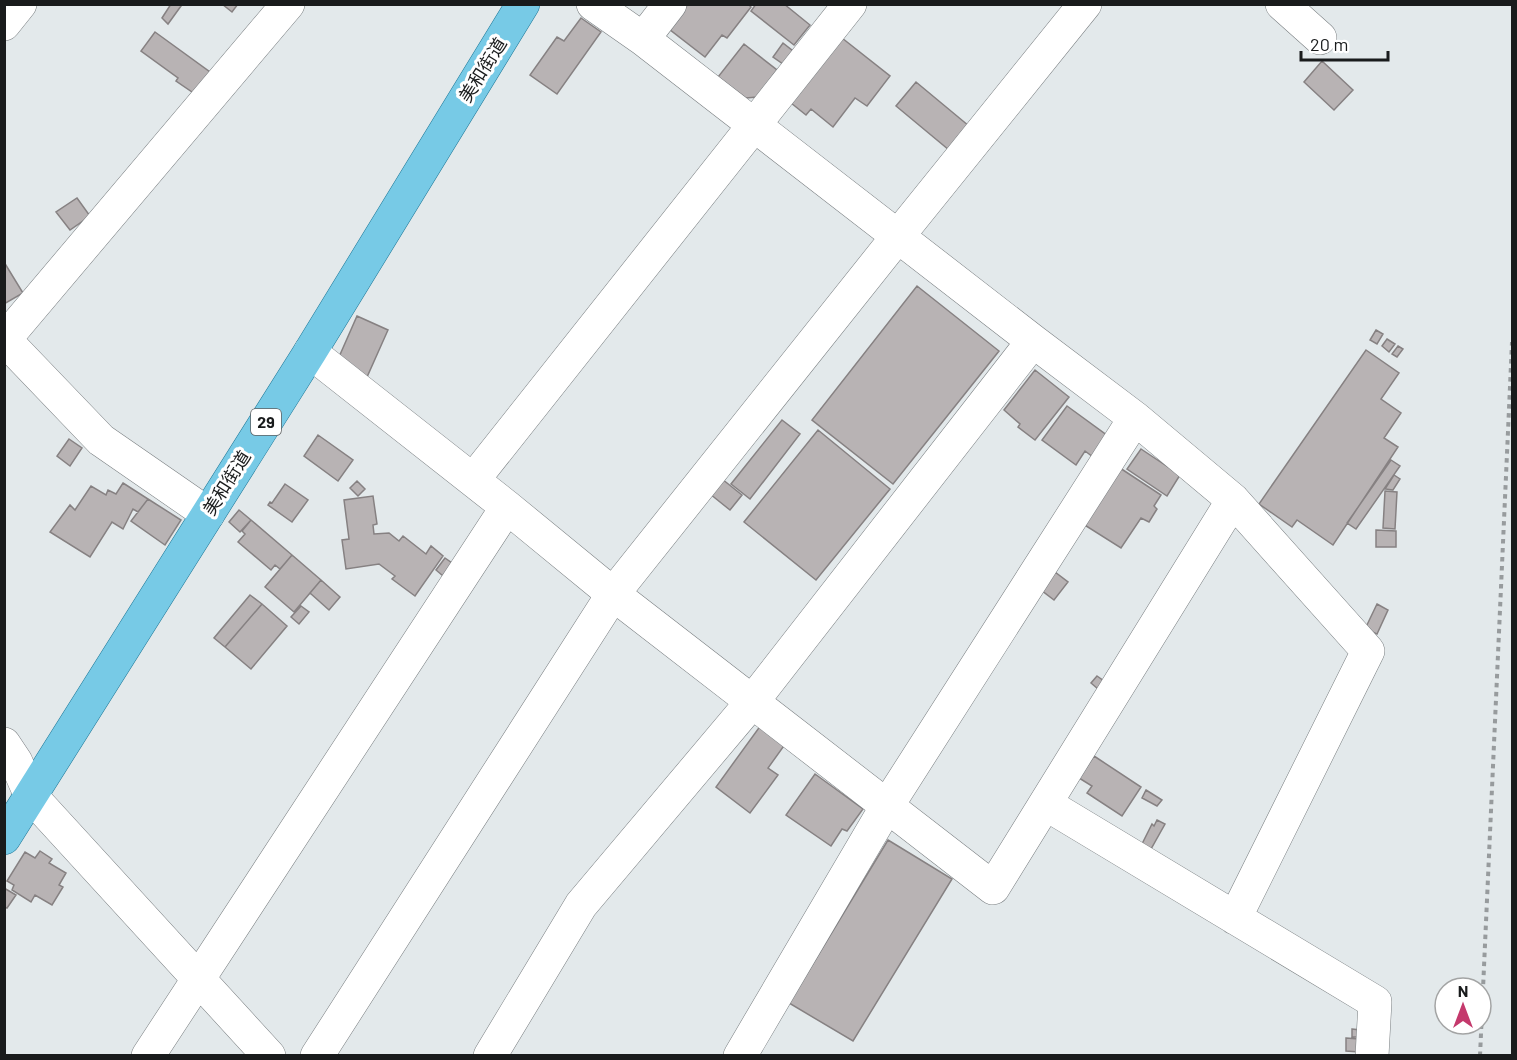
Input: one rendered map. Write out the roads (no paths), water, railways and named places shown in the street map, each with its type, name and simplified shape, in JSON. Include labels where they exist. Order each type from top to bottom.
[{"type":"main road","name":"美和街道","points":[[4,838],[310,352],[523,4]]},
{"type":"street","points":[[4,24],[20,4]]},
{"type":"street","points":[[208,514],[101,440],[5,340],[288,4]]},
{"type":"street","points":[[593,4],[643,39],[1135,418],[1233,500],[1368,651],[1235,918]]},
{"type":"street","points":[[643,39],[670,4]]},
{"type":"street","points":[[473,480],[850,4]]},
{"type":"street","points":[[316,1056],[613,594],[1085,4]]},
{"type":"street","points":[[1282,4],[1320,38]]},
{"type":"street","points":[[490,1056],[581,905],[752,702],[1033,341]]},
{"type":"street","points":[[310,352],[507,507],[613,594],[993,888],[1233,500]]},
{"type":"street","points":[[740,1056],[887,806],[1135,418]]},
{"type":"street","points":[[148,1056],[507,507]]},
{"type":"street","points":[[4,744],[16,762],[30,796],[269,1056]]},
{"type":"street","points":[[1046,804],[1375,1002],[1372,1056]]}]
